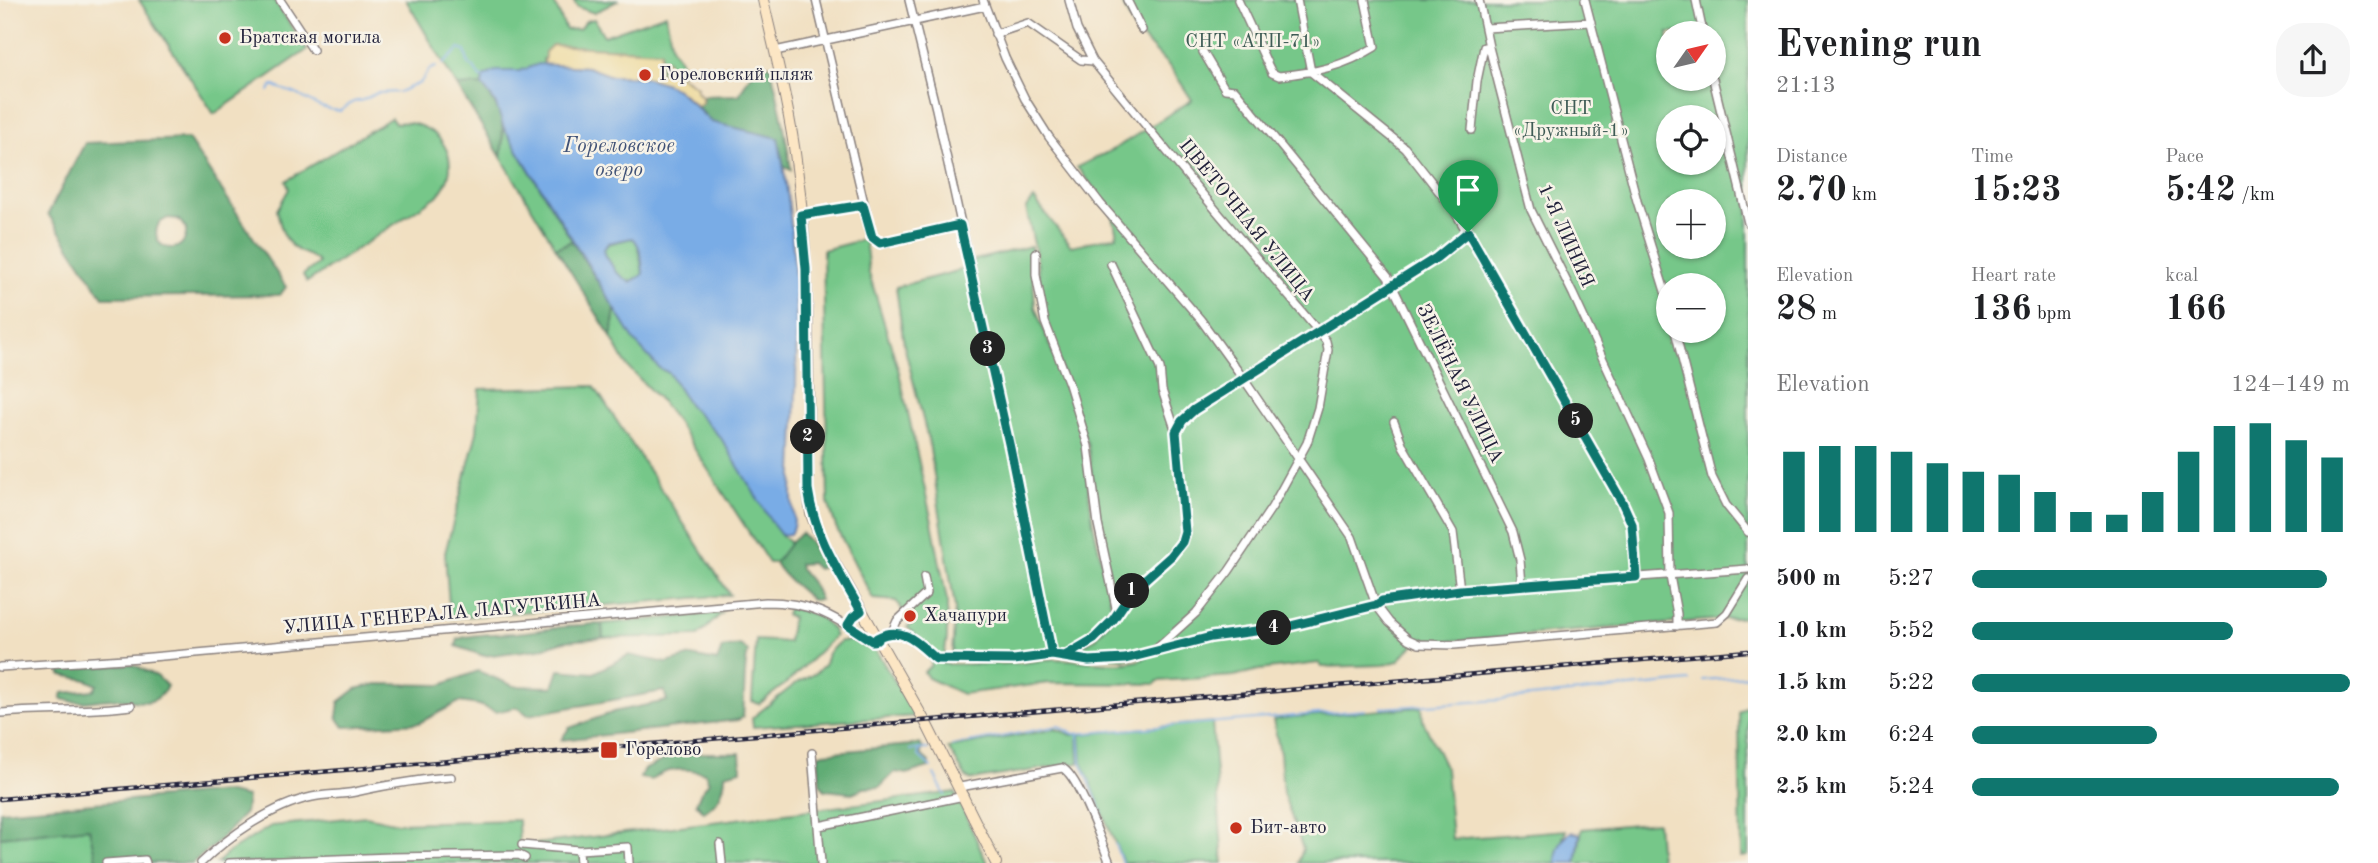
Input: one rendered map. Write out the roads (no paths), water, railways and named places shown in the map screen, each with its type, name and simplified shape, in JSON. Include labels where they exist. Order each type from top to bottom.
[{"type":"main road","points":[[763,0],[797,169],[806,269],[808,489],[811,514],[820,537],[962,791],[996,863]]},
{"type":"street","points":[[280,0],[313,50]]},
{"type":"street","points":[[816,0],[872,237],[880,243],[960,225]]},
{"type":"street","points":[[909,0],[1015,474],[1052,655]]},
{"type":"street","points":[[1069,0],[1077,29],[1093,61]]},
{"type":"street","points":[[1127,0],[1142,30]]},
{"type":"street","points":[[1238,0],[1272,73],[1279,76],[1315,75],[1375,47],[1365,0]]},
{"type":"street","points":[[1297,0],[1315,75],[1405,148],[1468,232],[1622,502],[1632,524],[1636,577]]},
{"type":"street","points":[[1479,0],[1486,27],[1591,22]]},
{"type":"street","points":[[1585,0],[1637,201],[1659,273]]},
{"type":"street","points":[[1696,0],[1701,21]]},
{"type":"street","points":[[775,51],[984,3],[1025,99],[1043,127],[1114,218],[1201,320],[1243,378],[1352,537],[1376,605],[1389,622],[1408,639],[1419,644],[1454,645],[1717,622],[1727,612],[1748,579]]},
{"type":"street","points":[[995,34],[1028,23],[1082,60],[1093,61]]},
{"type":"street","name":"1-Я ЛИНИЯ","points":[[1486,27],[1531,210],[1649,459],[1669,513],[1670,576],[1677,626]]},
{"type":"street","points":[[1472,130],[1484,47],[1489,47]]},
{"type":"street","name":"ЗЕЛЁНАЯ УЛИЦА","points":[[1203,52],[1225,89],[1235,90],[1388,277],[1513,532],[1520,560],[1522,585]]},
{"type":"street","name":"ЦВЕТОЧНАЯ УЛИЦА","points":[[1093,61],[1319,332],[1326,341],[1328,350],[1318,408],[1307,443],[1272,507],[1229,572],[1196,613],[1152,653]]},
{"type":"street","points":[[1716,91],[1748,223]]},
{"type":"street","points":[[801,215],[863,205]]},
{"type":"street","points":[[1176,432],[1182,421],[1194,410],[1442,254],[1468,232]]},
{"type":"street","points":[[1036,253],[1036,275],[1045,323],[1069,384],[1088,446],[1098,524],[1117,613]]},
{"type":"street","points":[[1065,656],[1094,639],[1134,589],[1171,556],[1182,542],[1185,532],[1176,432],[1162,390],[1160,368],[1111,264]]},
{"type":"street","points":[[1678,343],[1712,477],[1726,505],[1748,533]]},
{"type":"street","points":[[1394,422],[1403,446],[1453,532],[1460,590]]},
{"type":"street","points":[[892,632],[912,638],[936,659],[1014,660],[1052,655],[1089,661],[1125,659],[1211,637],[1286,627],[1376,605],[1382,601],[1460,590],[1748,569]]},
{"type":"street","points":[[877,639],[892,632],[897,621],[927,593],[924,577]]},
{"type":"street","name":"УЛИЦА ГЕНЕРАЛА ЛАГУТКИНА","points":[[0,667],[140,658],[766,602],[811,606],[872,641],[877,639]]},
{"type":"street","points":[[848,625],[861,611]]},
{"type":"street","points":[[0,713],[131,706]]},
{"type":"street","points":[[812,752],[821,863]]},
{"type":"street","points":[[819,826],[1062,768],[1067,770],[1079,790],[1110,863]]},
{"type":"street","points":[[204,863],[238,832],[310,797],[348,793],[416,779],[451,777]]},
{"type":"street","points":[[720,844],[722,863]]},
{"type":"street","points":[[522,845],[579,850],[628,847],[629,863]]},
{"type":"street","points":[[579,850],[580,863]]},
{"type":"street","points":[[229,863],[519,856],[525,858]]},
{"type":"street","points":[[106,863],[145,860],[146,863]]},
{"type":"water","name":"Гореловское озеро","points":[[539,64],[587,67],[611,76],[644,77],[677,89],[711,122],[778,138],[786,182],[795,270],[797,359],[792,493],[794,519],[790,534],[781,535],[721,438],[689,405],[669,373],[659,368],[636,343],[504,128],[495,102],[482,85],[483,77],[495,71],[519,71]],"holes":[[[632,238],[635,240],[643,273],[630,282],[616,272],[603,251],[608,243]]]},
{"type":"water","points":[[1571,832],[1580,834],[1576,863],[1556,863],[1560,845]]},
{"type":"waterway","points":[[443,64],[459,49],[465,51],[469,66],[473,66],[480,78],[483,77]]},
{"type":"waterway","points":[[269,91],[272,85],[320,107],[340,111],[353,102],[377,93],[399,92],[420,83],[430,69],[436,67]]},
{"type":"waterway","points":[[1703,680],[1748,676]]},
{"type":"waterway","points":[[1381,708],[1501,700],[1690,681]]},
{"type":"waterway","points":[[952,746],[1058,726],[1074,734],[1365,710]]},
{"type":"waterway","points":[[1079,735],[1081,762],[1102,813]]},
{"type":"waterway","points":[[920,749],[918,755],[931,767]]},
{"type":"waterway","points":[[910,750],[928,749]]},
{"type":"waterway","points":[[934,774],[945,795]]},
{"type":"waterway","points":[[1115,844],[1122,863]]},
{"type":"railway","points":[[0,799],[1748,651]]},
{"type":"place","name":"Братская могила","points":[[225,38]]},
{"type":"place","name":"Гореловский пляж","points":[[645,75]]},
{"type":"place","name":"Хачапури","points":[[910,616]]},
{"type":"place","name":"Горелово","points":[[609,750]]},
{"type":"place","name":"Бит-авто","points":[[1236,828]]},
{"type":"park label","name":"СНТ «АТП-71»","points":[[1253,42]]},
{"type":"park label","name":"СНТ «Дружный-1»","points":[[1571,120]]}]
